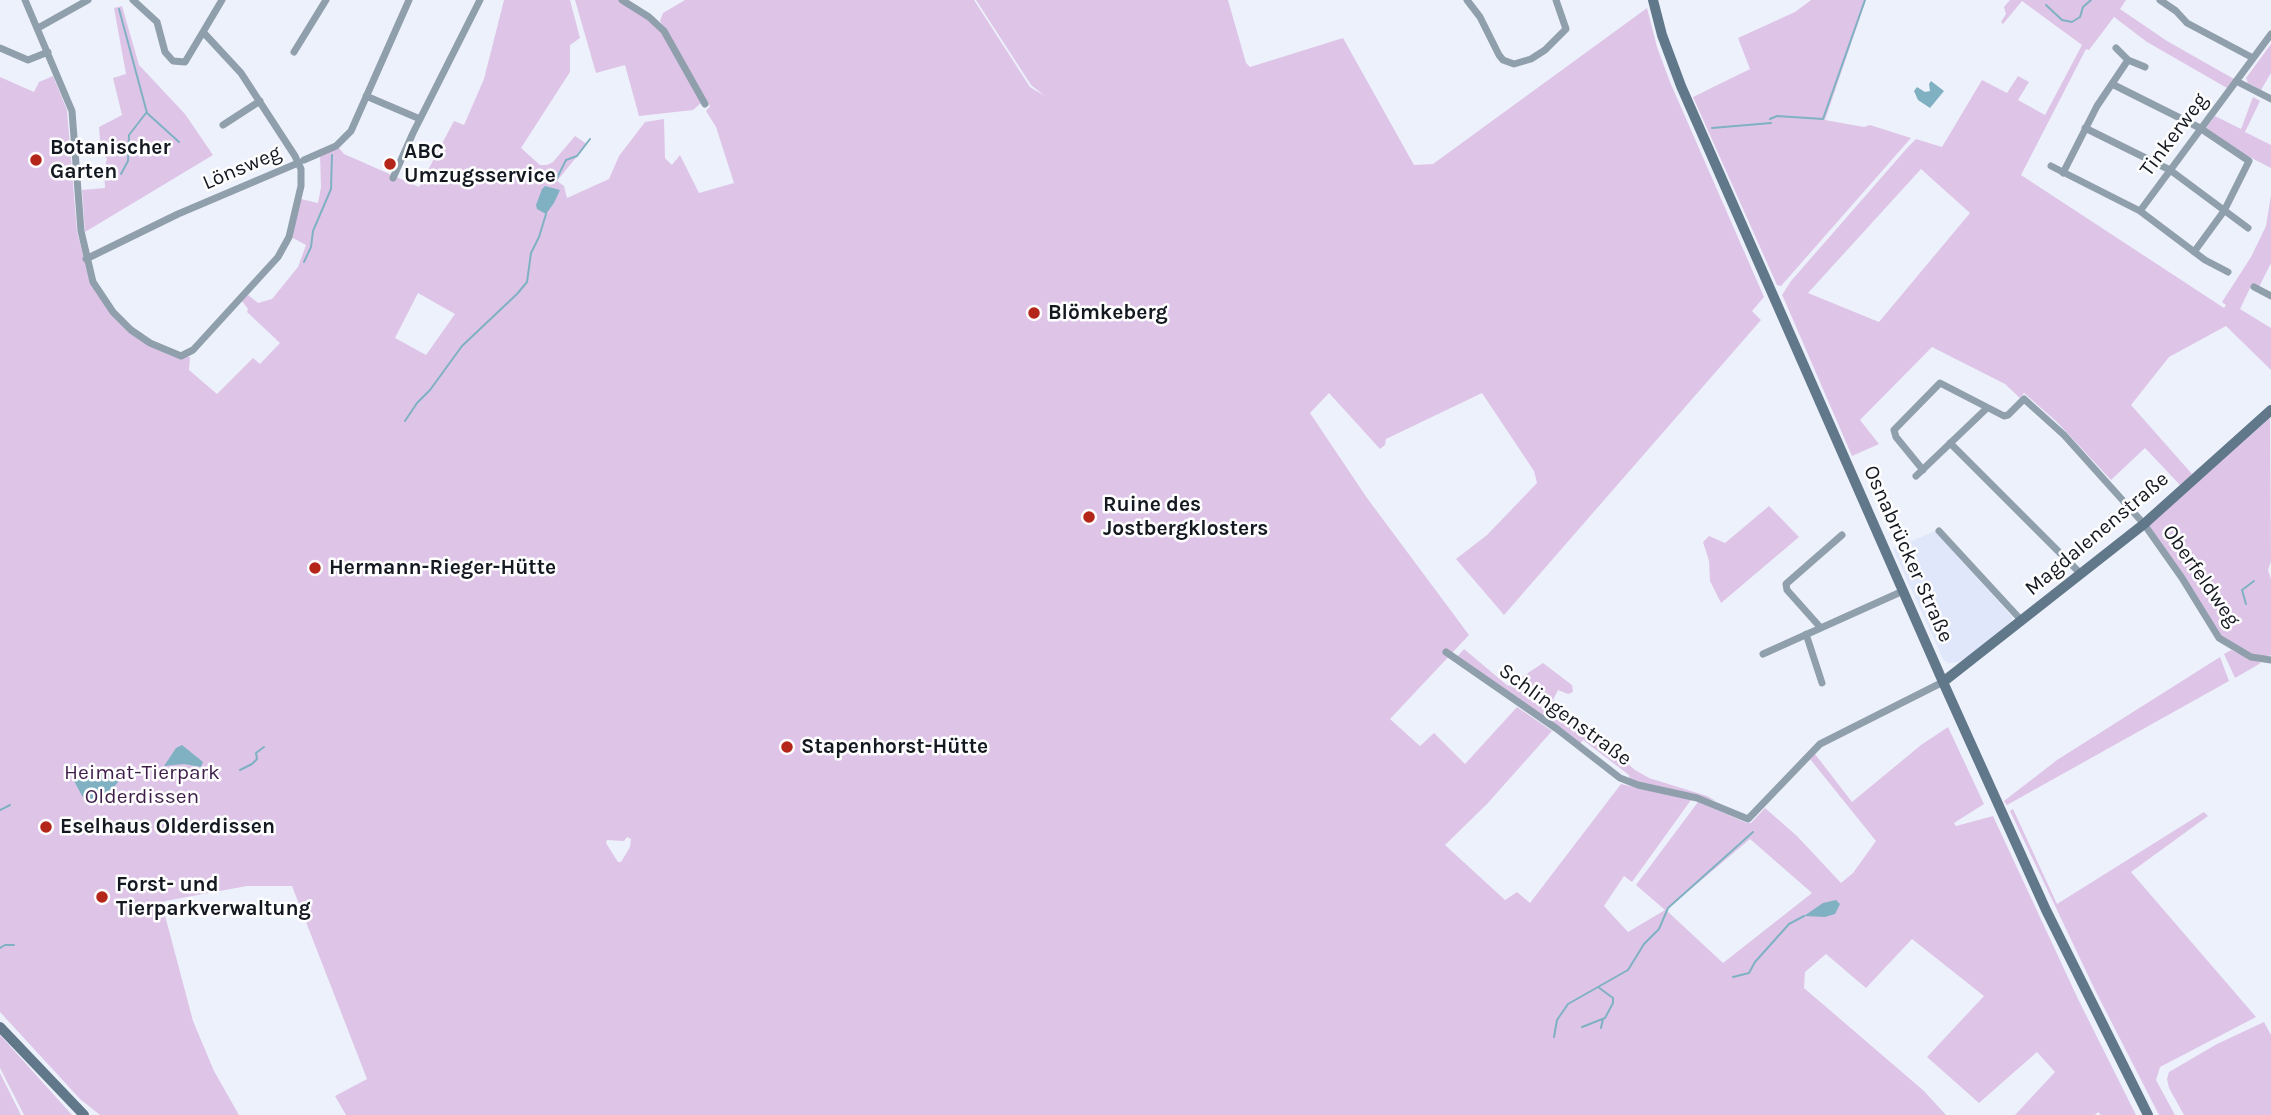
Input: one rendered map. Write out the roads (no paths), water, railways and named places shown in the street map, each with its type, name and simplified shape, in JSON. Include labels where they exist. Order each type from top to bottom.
[{"type":"main road","name":"Osnabrücker Straße","points":[[1653,0],[1662,35],[1681,86],[1943,682],[2046,910],[2148,1115]]},
{"type":"main road","name":"Magdalenenstraße","points":[[1943,682],[2144,524],[2271,410]]},
{"type":"main road","points":[[0,1027],[84,1115]]},
{"type":"street","points":[[25,0],[72,111],[81,231],[93,282],[107,305],[122,322],[150,344],[181,356],[193,350],[282,250],[294,221],[301,190],[301,161],[236,67],[203,32]]},
{"type":"street","points":[[38,28],[88,0]]},
{"type":"street","points":[[133,0],[157,22],[163,48],[173,61],[185,62],[222,0]]},
{"type":"street","points":[[294,52],[326,0]]},
{"type":"street","name":"Lönsweg","points":[[86,258],[178,214],[331,148],[346,137],[409,0]]},
{"type":"street","points":[[393,178],[480,0]]},
{"type":"street","points":[[622,0],[649,16],[664,31],[705,104]]},
{"type":"street","points":[[1467,0],[1480,17],[1499,55],[1509,63],[1520,64],[1551,45],[1566,29],[1556,0]]},
{"type":"street","points":[[2160,0],[2187,23],[2253,58]]},
{"type":"street","name":"Tinkerweg","points":[[2140,211],[2271,34]]},
{"type":"street","points":[[0,48],[28,60],[48,52]]},
{"type":"street","points":[[2116,48],[2128,60],[2145,67]]},
{"type":"street","points":[[2063,173],[2097,106],[2128,60]]},
{"type":"street","points":[[2236,81],[2271,99]]},
{"type":"street","points":[[2112,84],[2200,128],[2249,161],[2224,211],[2194,251]]},
{"type":"street","points":[[366,96],[420,119]]},
{"type":"street","points":[[223,125],[260,101]]},
{"type":"street","points":[[2085,128],[2170,170],[2248,228]]},
{"type":"street","points":[[2051,166],[2140,211],[2194,251],[2228,272]]},
{"type":"street","points":[[2254,287],[2271,296]]},
{"type":"street","points":[[1940,383],[1987,408],[1920,473],[1894,430],[1940,383]]},
{"type":"street","name":"Oberfeldweg","points":[[1987,408],[2008,415],[2024,398],[2057,429],[2144,524],[2219,638],[2251,657],[2271,660]]},
{"type":"street","points":[[1950,443],[2081,574]]},
{"type":"street","points":[[1939,531],[2022,621]]},
{"type":"street","points":[[1821,627],[1787,590],[1786,584],[1842,535]]},
{"type":"street","points":[[1763,654],[1903,591]]},
{"type":"street","points":[[1806,634],[1822,683]]},
{"type":"street","name":"Schlingenstraße","points":[[1446,652],[1557,729],[1620,778],[1698,799],[1748,819],[1820,744],[1943,682]]},
{"type":"water","points":[[1931,81],[1944,91],[1930,108],[1918,100],[1914,91],[1917,87],[1925,92],[1930,91]]},
{"type":"water","points":[[545,186],[560,190],[546,214],[537,209],[536,205]]},
{"type":"water","points":[[182,745],[203,762],[201,767],[184,764],[164,766],[176,748]]},
{"type":"water","points":[[104,770],[119,772],[122,774],[121,778],[111,791],[86,803],[74,781]]},
{"type":"water","points":[[1836,900],[1840,904],[1835,914],[1825,917],[1804,916],[1823,903]]},
{"type":"waterway","points":[[1770,119],[1777,116],[1823,119],[1865,0]]},
{"type":"waterway","points":[[2046,5],[2062,20],[2072,22],[2080,17],[2083,7],[2091,0]]},
{"type":"waterway","points":[[119,9],[147,113],[179,142]]},
{"type":"waterway","points":[[121,174],[128,161],[129,135],[146,113]]},
{"type":"waterway","points":[[1712,128],[1771,123]]},
{"type":"waterway","points":[[555,182],[566,160],[577,156],[590,139]]},
{"type":"waterway","points":[[304,262],[311,247],[313,231],[331,189],[332,155]]},
{"type":"waterway","points":[[405,421],[462,346],[527,282],[531,253],[546,214]]},
{"type":"waterway","points":[[2246,604],[2242,590],[2254,581]]},
{"type":"waterway","points":[[240,770],[252,764],[257,759],[256,753],[264,747]]},
{"type":"waterway","points":[[0,810],[10,805]]},
{"type":"waterway","points":[[1554,1037],[1557,1020],[1568,1004],[1628,970],[1644,944],[1659,929],[1668,908],[1753,832]]},
{"type":"waterway","points":[[1733,977],[1749,973],[1755,962],[1789,924],[1804,916]]},
{"type":"waterway","points":[[0,948],[14,945]]},
{"type":"waterway","points":[[1582,1027],[1605,1018],[1613,1003],[1613,998],[1598,987]]},
{"type":"waterway","points":[[1601,1028],[1603,1019]]},
{"type":"place","name":"Botanischer Garten","points":[[36,160]]},
{"type":"place","name":"ABC Umzugsservice","points":[[390,164]]},
{"type":"place","name":"Blömkeberg","points":[[1034,313]]},
{"type":"place","name":"Ruine des Jostbergklosters","points":[[1089,517]]},
{"type":"place","name":"Hermann-Rieger-Hütte","points":[[315,568]]},
{"type":"place","name":"Stapenhorst-Hütte","points":[[787,747]]},
{"type":"place","name":"Eselhaus Olderdissen","points":[[46,827]]},
{"type":"place","name":"Forst- und Tierparkverwaltung","points":[[102,897]]},
{"type":"park label","name":"Heimat-Tierpark Olderdissen","points":[[142,785]]}]
